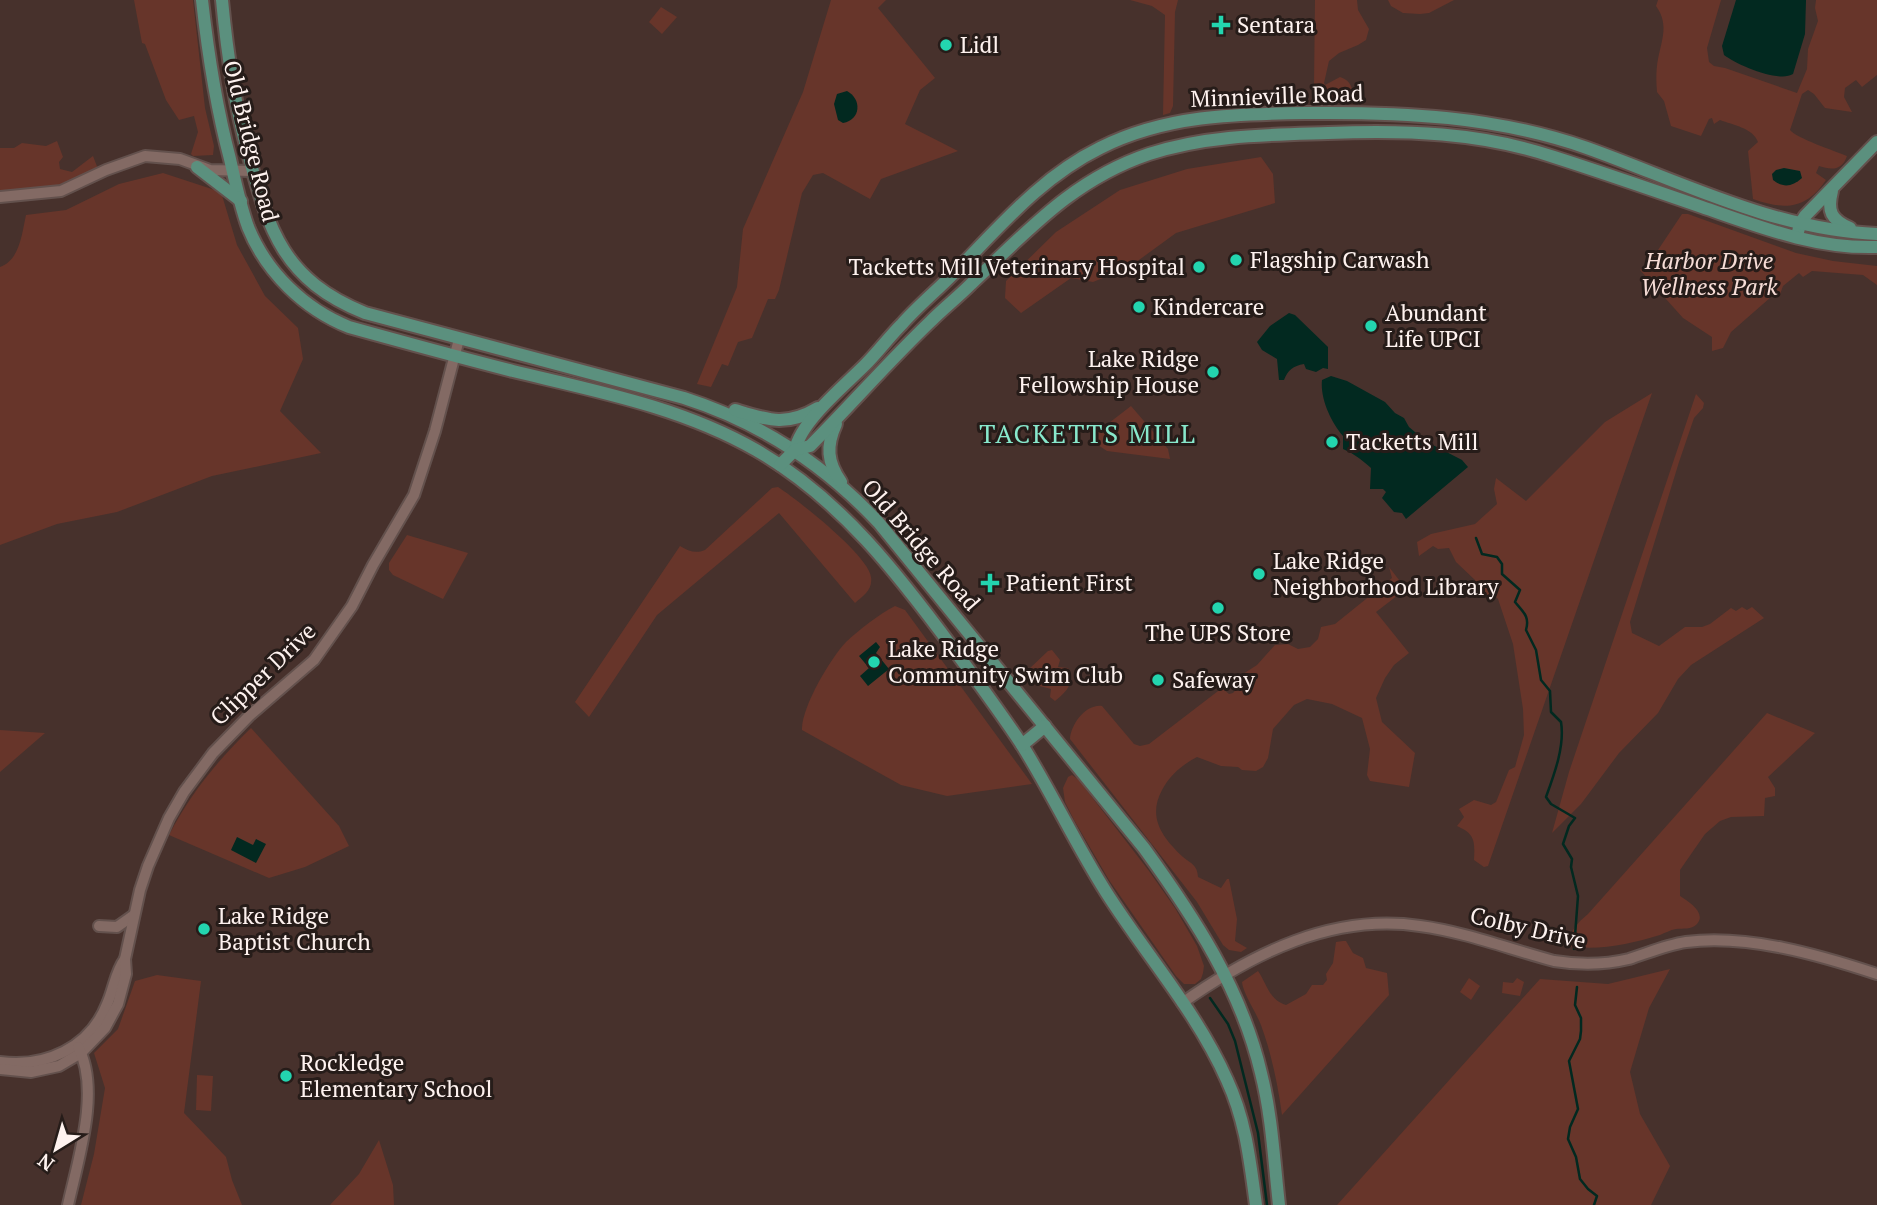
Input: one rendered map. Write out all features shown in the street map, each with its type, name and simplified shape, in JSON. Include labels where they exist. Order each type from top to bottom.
[{"type":"main road","name":"Old Bridge Road","points":[[202,0],[214,93],[247,224],[263,255],[279,276],[308,304],[349,327],[625,398],[672,412],[729,435],[780,465],[836,508],[874,547],[930,618],[1022,745],[1086,860],[1214,1055],[1237,1105],[1248,1144],[1256,1205]]},
{"type":"main road","name":"Old Bridge Road","points":[[222,0],[233,93],[260,201],[275,238],[293,264],[317,288],[346,306],[365,313],[701,403],[753,426],[795,450],[848,492],[886,531],[1152,859],[1192,916],[1226,974],[1245,1019],[1262,1073],[1279,1205]]},
{"type":"main road","name":"Minnieville Road","points":[[795,450],[798,436],[903,322],[1037,189],[1110,143],[1151,128],[1194,118],[1238,114],[1382,113],[1453,117],[1500,125],[1587,148],[1800,224],[1877,234]]},
{"type":"main road","name":"Minnieville Road","points":[[780,465],[795,450],[810,446],[931,321],[1046,212],[1085,185],[1126,163],[1148,154],[1214,138],[1395,131],[1460,135],[1545,154],[1797,239],[1829,245],[1877,247]]},
{"type":"main road","points":[[1605,173],[1661,185],[1792,229],[1800,224],[1877,142]]},
{"type":"main road","points":[[197,167],[241,201]]},
{"type":"main road","points":[[1833,188],[1829,205],[1832,217],[1840,224],[1862,233]]},
{"type":"main road","points":[[1797,239],[1800,224]]},
{"type":"main road","points":[[701,403],[782,421],[800,418],[830,401]]},
{"type":"main road","points":[[841,414],[829,440],[828,451],[835,474],[848,492]]},
{"type":"main road","points":[[1022,745],[1045,726]]},
{"type":"street","points":[[0,197],[61,191],[145,156],[168,156],[210,170],[252,171]]},
{"type":"street","name":"Clipper Drive","points":[[0,1069],[24,1073],[44,1070],[66,1062],[78,1049],[101,1034],[114,1012],[126,974],[125,959],[148,866],[172,812],[200,770],[232,733],[314,660],[352,606],[414,495],[435,431],[459,338]]},
{"type":"street","points":[[99,926],[117,927],[134,915]]},
{"type":"street","name":"Colby Drive","points":[[1182,1003],[1226,974],[1270,951],[1336,928],[1377,923],[1423,926],[1574,964],[1609,963],[1677,944],[1716,941],[1802,951],[1877,974]]},
{"type":"street","points":[[68,1205],[89,1095],[87,1070],[78,1049]]},
{"type":"street","name":"Clipper Drive","points":[[0,1062],[24,1063],[48,1059],[78,1049]]},
{"type":"green space","points":[[134,0],[193,0],[205,108],[214,146],[213,155],[191,154],[198,132],[194,116],[179,120],[166,100],[145,44],[142,43]]},
{"type":"green space","points":[[831,0],[886,0],[878,8],[935,78],[920,90],[905,124],[958,151],[881,179],[870,199],[823,173],[813,175],[802,193],[775,299],[768,299],[752,338],[738,342],[728,366],[722,364],[711,387],[697,384],[737,287],[743,229],[803,92]]},
{"type":"green space","points":[[1130,0],[1178,0],[1175,12],[1173,106],[1170,113],[1163,115],[1165,15],[1152,6]]},
{"type":"green space","points":[[1315,0],[1357,0],[1358,10],[1369,29],[1366,40],[1329,61],[1325,85],[1340,77],[1352,87],[1352,93],[1342,98],[1325,98],[1314,86]]},
{"type":"green space","points":[[1388,0],[1454,0],[1429,13],[1420,14],[1403,13],[1391,6]]},
{"type":"green space","points":[[1658,0],[1721,0],[1707,48],[1709,62],[1714,66],[1797,93],[1807,69],[1808,49],[1818,21],[1816,0],[1877,0],[1877,75],[1862,87],[1856,80],[1845,88],[1844,97],[1852,112],[1825,108],[1808,90],[1802,94],[1790,130],[1847,156],[1839,167],[1819,166],[1816,173],[1826,180],[1811,197],[1794,205],[1784,206],[1753,199],[1748,151],[1758,142],[1747,130],[1720,120],[1714,124],[1712,118],[1701,136],[1671,126],[1664,101],[1657,92],[1657,67],[1663,32],[1662,19],[1656,6]]},
{"type":"green space","points":[[661,7],[677,17],[662,34],[649,22]]},
{"type":"green space","points":[[57,141],[63,157],[59,162],[60,169],[72,172],[93,156],[98,169],[58,187],[0,191],[0,148],[14,148],[22,143],[46,146]]},
{"type":"green space","points":[[1261,157],[1273,174],[1275,203],[1176,233],[1128,268],[1093,282],[1071,278],[1021,313],[1005,298],[1006,281],[1056,232],[1120,190],[1187,169]]},
{"type":"green space","points":[[163,173],[221,192],[237,245],[265,296],[298,328],[303,359],[280,411],[321,453],[212,476],[117,512],[57,524],[0,545],[0,267],[16,252],[26,215],[66,210],[119,184]]},
{"type":"green space","name":"Harbor Drive Wellness Park","points":[[1682,214],[1796,253],[1877,266],[1877,285],[1863,275],[1812,271],[1803,277],[1799,273],[1783,286],[1779,297],[1771,297],[1731,332],[1723,348],[1712,351],[1712,337],[1683,318],[1640,270],[1656,253]]},
{"type":"green space","points":[[1652,393],[1488,866],[1484,867],[1474,860],[1471,835],[1457,826],[1464,817],[1459,809],[1474,800],[1491,805],[1496,802],[1509,770],[1515,767],[1524,735],[1523,709],[1513,644],[1498,599],[1494,595],[1483,595],[1480,590],[1474,588],[1475,580],[1456,562],[1449,548],[1438,549],[1433,546],[1419,556],[1417,542],[1431,534],[1475,524],[1497,504],[1494,489],[1496,478],[1526,501],[1605,422]]},
{"type":"green space","points":[[1696,394],[1704,403],[1703,408],[1694,418],[1679,462],[1630,622],[1632,633],[1659,646],[1685,627],[1710,624],[1731,608],[1736,611],[1742,607],[1747,610],[1752,607],[1764,618],[1691,665],[1678,679],[1658,713],[1619,753],[1581,804],[1552,833],[1569,772]]},
{"type":"green space","points":[[1131,406],[1168,449],[1170,459],[1107,451],[1095,443],[1096,433]]},
{"type":"green space","points":[[778,487],[816,516],[858,556],[871,577],[867,592],[855,603],[779,513],[657,615],[589,717],[575,702],[680,546],[698,552],[705,550],[772,488]]},
{"type":"green space","points":[[407,535],[468,553],[443,599],[393,575],[389,570],[389,563]]},
{"type":"green space","points":[[1389,567],[1406,589],[1376,612],[1409,653],[1394,665],[1376,698],[1382,722],[1415,753],[1409,787],[1370,781],[1367,775],[1370,749],[1362,718],[1332,704],[1307,699],[1294,705],[1273,729],[1268,758],[1263,767],[1256,771],[1242,770],[1197,757],[1177,771],[1162,790],[1156,810],[1157,818],[1159,827],[1169,842],[1194,865],[1198,877],[1221,888],[1229,879],[1237,919],[1235,941],[1247,948],[1241,952],[1229,950],[1223,945],[1197,902],[1070,739],[1073,728],[1080,716],[1090,708],[1102,706],[1134,744],[1149,744],[1222,688],[1229,694],[1233,693],[1240,685],[1243,674],[1257,665],[1275,645],[1288,644],[1298,649],[1310,647],[1318,639],[1321,627],[1335,624],[1392,578]]},
{"type":"green space","points":[[895,606],[905,610],[1032,784],[947,796],[901,785],[802,730],[811,697],[839,650],[863,627]]},
{"type":"green space","points":[[1052,650],[1060,660],[1058,667],[1068,668],[1070,679],[1066,691],[1055,701],[1050,697],[1051,689],[1032,684],[1028,670]]},
{"type":"green space","points":[[1767,713],[1815,733],[1768,777],[1775,788],[1775,796],[1765,798],[1764,816],[1731,817],[1720,821],[1705,834],[1680,870],[1680,896],[1698,912],[1700,916],[1697,924],[1614,946],[1568,946],[1577,924]]},
{"type":"green space","points":[[251,728],[339,826],[349,846],[305,867],[269,878],[169,835],[206,778]]},
{"type":"green space","points":[[0,730],[45,733],[0,772]]},
{"type":"green space","points":[[1072,775],[1078,779],[1175,908],[1197,946],[1204,966],[1201,979],[1195,984],[1184,984],[1176,976],[1109,880],[1065,802],[1063,788],[1068,777]]},
{"type":"green space","points":[[1346,941],[1353,953],[1363,958],[1366,968],[1387,973],[1389,995],[1282,1115],[1266,1039],[1242,982],[1258,971],[1272,995],[1286,1005],[1306,994],[1312,985],[1323,985],[1333,963],[1336,942]]},
{"type":"green space","points":[[1670,969],[1649,1008],[1630,1072],[1640,1114],[1670,1166],[1651,1205],[1337,1205],[1540,979],[1608,984]]},
{"type":"green space","points":[[157,975],[201,981],[184,1113],[226,1157],[242,1205],[81,1205],[94,1154],[105,1088],[94,1053],[118,1029],[135,981]]},
{"type":"green space","points":[[1469,978],[1480,986],[1471,1000],[1460,992]]},
{"type":"green space","points":[[1517,978],[1524,982],[1520,996],[1502,993],[1503,982],[1513,983]]},
{"type":"green space","points":[[197,1075],[213,1076],[211,1111],[196,1110]]},
{"type":"green space","points":[[379,1140],[393,1185],[394,1205],[330,1205],[359,1174]]},
{"type":"water","points":[[1736,0],[1806,0],[1805,34],[1793,74],[1768,75],[1724,55],[1722,46]]},
{"type":"water","points":[[847,91],[855,99],[857,109],[853,118],[843,123],[838,120],[834,104],[837,94]]},
{"type":"water","points":[[1784,168],[1800,171],[1802,178],[1788,185],[1777,183],[1772,174]]},
{"type":"water","points":[[1289,313],[1295,315],[1328,347],[1328,369],[1323,368],[1316,372],[1306,369],[1304,364],[1291,369],[1284,380],[1279,380],[1277,359],[1262,350],[1257,342],[1270,326]]},
{"type":"water","points":[[1331,376],[1347,381],[1385,402],[1427,442],[1462,460],[1468,467],[1406,519],[1402,513],[1394,512],[1382,498],[1386,492],[1383,489],[1370,489],[1371,468],[1343,449],[1343,436],[1334,424],[1323,395],[1322,380]]},
{"type":"water","name":"Lake Ridge Community Swim Club","points":[[876,642],[880,647],[876,653],[889,669],[868,686],[860,676],[869,668],[859,656]]},
{"type":"water","points":[[237,837],[253,845],[256,839],[266,844],[256,863],[231,850]]},
{"type":"waterway","points":[[1476,538],[1482,554],[1497,557],[1502,564],[1502,574],[1520,590],[1515,602],[1526,618],[1526,630],[1536,650],[1541,680],[1550,691],[1551,712],[1561,722],[1560,750],[1546,797],[1551,804],[1575,818],[1563,844],[1572,859],[1571,867],[1578,896],[1574,949]]},
{"type":"waterway","points":[[1577,987],[1575,1005],[1581,1018],[1581,1031],[1569,1061],[1578,1109],[1568,1139],[1576,1157],[1580,1179],[1597,1196],[1594,1205]]},
{"type":"waterway","points":[[1210,998],[1228,1024],[1235,1041],[1258,1133],[1267,1205]]},
{"type":"place","name":"Sentara","points":[[1221,25]]},
{"type":"place","name":"Lidl","points":[[946,45]]},
{"type":"place","name":"Flagship Carwash","points":[[1236,260]]},
{"type":"place","name":"Tacketts Mill Veterinary Hospital","points":[[1199,267]]},
{"type":"place","name":"Kindercare","points":[[1139,307]]},
{"type":"place","name":"Abundant Life UPCI","points":[[1371,326]]},
{"type":"place","name":"Lake Ridge Fellowship House","points":[[1213,372]]},
{"type":"place","name":"Tacketts Mill","points":[[1332,442]]},
{"type":"place","name":"Lake Ridge Neighborhood Library","points":[[1259,574]]},
{"type":"place","name":"Patient First","points":[[990,583]]},
{"type":"place","name":"The UPS Store","points":[[1218,608]]},
{"type":"place","name":"Lake Ridge Community Swim Club","points":[[874,662]]},
{"type":"place","name":"Safeway","points":[[1158,680]]},
{"type":"place","name":"Lake Ridge Baptist Church","points":[[204,929]]},
{"type":"place","name":"Rockledge Elementary School","points":[[286,1076]]},
{"type":"district","name":"TACKETTS MILL","points":[[1088,434]]}]
